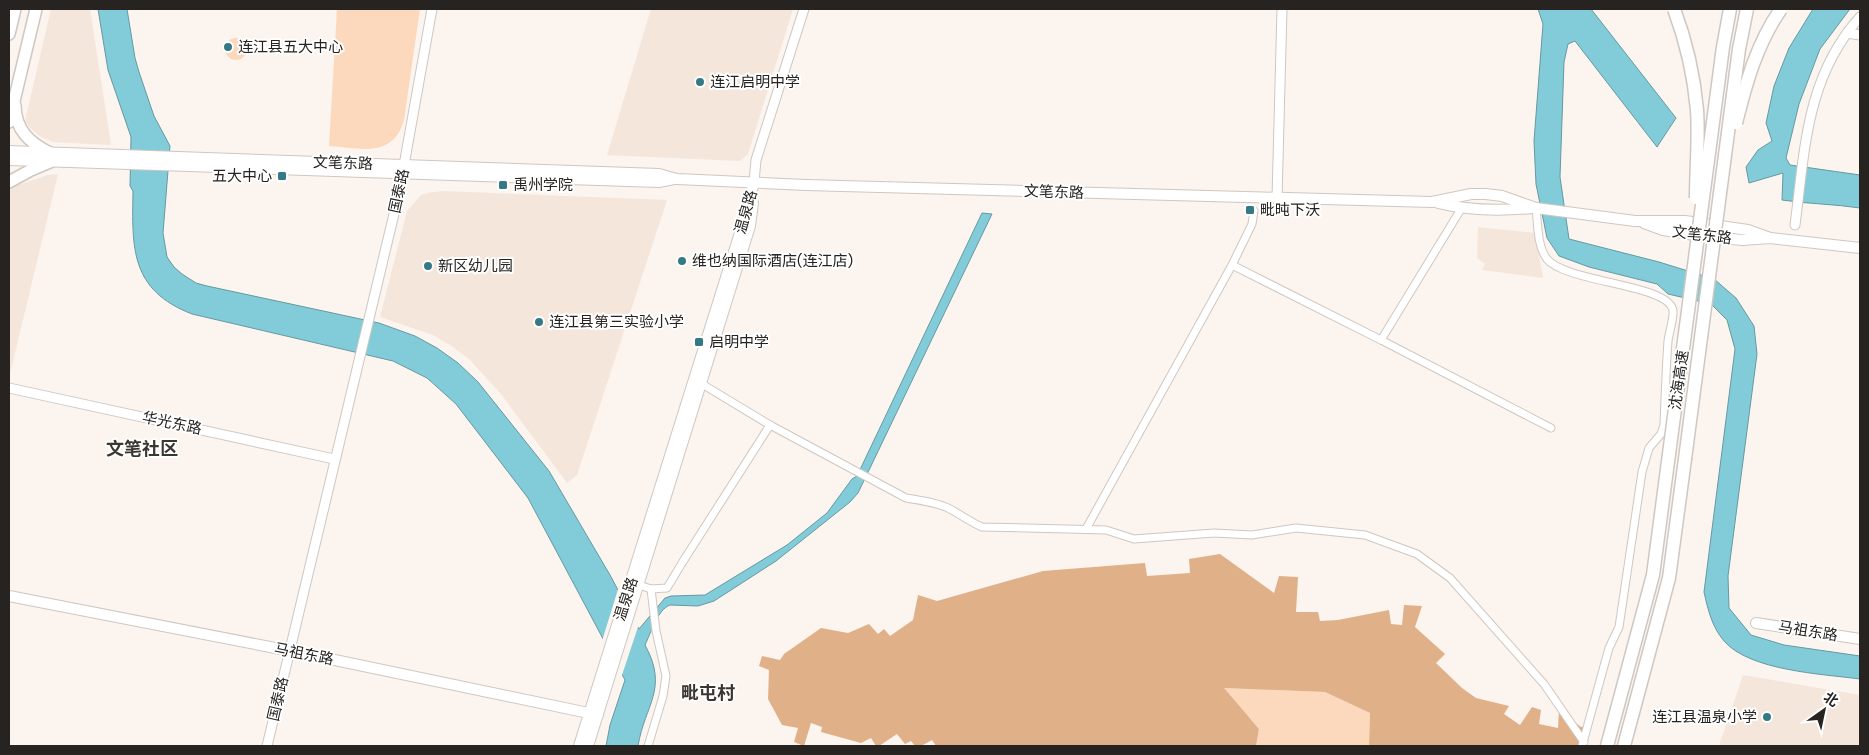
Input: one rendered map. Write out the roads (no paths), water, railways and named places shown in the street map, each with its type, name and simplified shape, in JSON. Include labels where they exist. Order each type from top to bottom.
[{"type":"highway","points":[[1674,9],[1691,68],[1697,111],[1696,255]]},
{"type":"highway","name":"沈海高速","points":[[1608,746],[1654,575],[1723,47],[1730,9]]},
{"type":"highway","name":"沈海高速","points":[[1624,746],[1669,578],[1739,50],[1747,9]]},
{"type":"highway","points":[[1713,248],[1732,140],[1748,77],[1762,43],[1781,9]]},
{"type":"main road","points":[[9,34],[15,9]]},
{"type":"main road","points":[[9,122],[36,9]]},
{"type":"main road","points":[[9,182],[50,158],[20,128],[15,112],[18,84]]},
{"type":"main road","name":"文笔东路","points":[[9,151],[50,158]]},
{"type":"main road","name":"文笔东路","points":[[9,160],[50,158],[404,169],[659,174],[677,179],[754,182],[1432,202],[1461,209],[1499,211],[1536,208],[1635,221],[1663,230],[1702,236],[1742,240],[1770,238],[1860,248]]},
{"type":"main road","name":"温泉路","points":[[630,599],[639,585],[752,221],[754,182]]},
{"type":"main road","name":"温泉路","points":[[588,746],[594,714],[754,182]]},
{"type":"main road","name":"文笔东路","points":[[1432,202],[1471,194],[1486,194],[1502,196],[1536,208]]},
{"type":"main road","name":"马祖东路","points":[[9,596],[594,714]]},
{"type":"main road","name":"马祖东路","points":[[1756,622],[1860,639]]},
{"type":"main road","name":"温泉路","points":[[579,746],[594,714]]},
{"type":"street","name":"国泰路","points":[[266,746],[404,169],[432,9]]},
{"type":"street","points":[[754,182],[756,160],[804,9]]},
{"type":"street","points":[[1277,198],[1282,9]]},
{"type":"street","points":[[1795,226],[1808,125],[1816,91],[1832,57],[1860,17]]},
{"type":"street","points":[[1847,33],[1860,35]]},
{"type":"street","points":[[1536,208],[1541,249],[1548,260],[1561,268],[1581,276],[1652,292],[1670,303],[1674,311],[1668,346],[1664,424],[1661,434],[1649,448],[1642,472],[1618,627],[1609,648],[1583,744]]},
{"type":"street","points":[[1381,340],[1461,209]]},
{"type":"street","points":[[1086,529],[1232,265],[1252,224],[1254,210]]},
{"type":"street","points":[[1232,265],[1550,428]]},
{"type":"street","points":[[702,384],[770,425],[906,498],[927,501],[947,508],[982,527],[1106,530],[1134,538],[1214,533],[1252,535],[1296,528],[1365,535],[1416,554],[1450,578],[1544,684],[1583,744]]},
{"type":"street","name":"华光东路","points":[[9,388],[334,459]]},
{"type":"street","points":[[639,585],[651,589],[667,588],[770,425]]},
{"type":"street","points":[[648,746],[665,687],[666,676],[656,631],[651,589]]},
{"type":"water","points":[[98,9],[127,9],[139,72],[154,116],[170,146],[163,233],[167,257],[174,267],[196,283],[379,323],[415,336],[437,348],[458,363],[478,382],[549,471],[610,575],[639,629],[665,598],[671,596],[705,595],[787,545],[827,513],[852,479],[857,476],[982,213],[992,214],[858,493],[850,502],[776,561],[714,601],[698,606],[670,605],[661,612],[645,645],[652,660],[655,685],[638,746],[606,746],[610,725],[625,680],[528,498],[456,404],[427,378],[393,361],[192,314],[156,293],[146,280],[139,265],[133,231],[133,191],[130,186],[131,137],[108,70]]},
{"type":"water","points":[[1538,9],[1591,9],[1676,118],[1657,147],[1575,41],[1568,44],[1564,62],[1560,177],[1569,239],[1659,262],[1714,279],[1736,298],[1754,326],[1757,354],[1728,576],[1729,608],[1751,635],[1784,645],[1860,656],[1860,679],[1808,673],[1769,665],[1751,659],[1736,651],[1724,641],[1713,624],[1704,592],[1735,349],[1727,320],[1711,304],[1668,294],[1657,284],[1589,267],[1559,256],[1547,238],[1536,184],[1534,141],[1543,24]]},
{"type":"water","points":[[1813,9],[1850,9],[1820,49],[1799,104],[1786,158],[1790,165],[1860,175],[1860,208],[1782,200],[1783,173],[1749,183],[1746,167],[1758,150],[1772,141],[1766,123],[1774,86],[1789,48]]},
{"type":"place","name":"连江县五大中心","points":[[228,47]]},
{"type":"place","name":"连江启明中学","points":[[700,82]]},
{"type":"place","name":"五大中心","points":[[282,176]]},
{"type":"place","name":"禹州学院","points":[[503,185]]},
{"type":"place","name":"毗旽下沃","points":[[1250,210]]},
{"type":"place","name":"维也纳国际酒店(连江店)","points":[[682,261]]},
{"type":"place","name":"新区幼儿园","points":[[428,266]]},
{"type":"place","name":"连江县第三实验小学","points":[[539,322]]},
{"type":"place","name":"启明中学","points":[[699,342]]},
{"type":"place","name":"连江县温泉小学","points":[[1767,717]]},
{"type":"district","name":"文笔社区","points":[[142,449]]},
{"type":"district","name":"毗屯村","points":[[708,693]]}]
